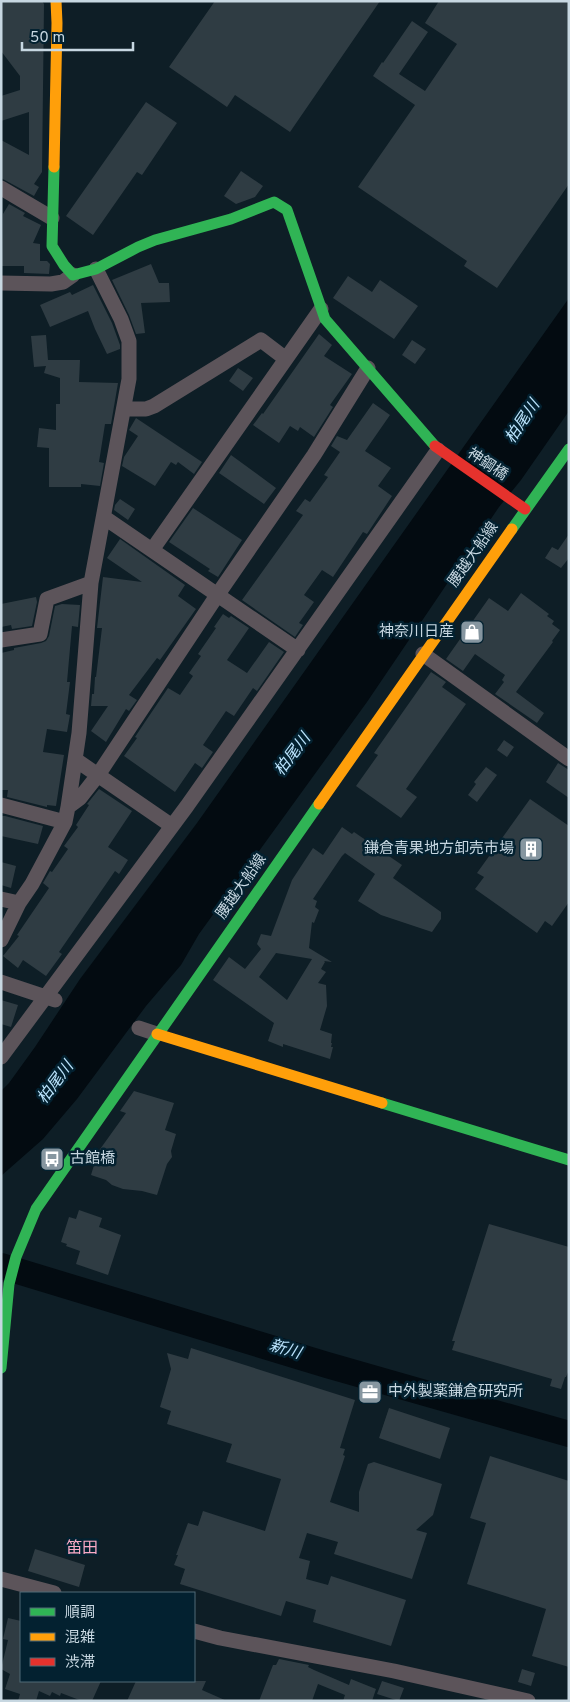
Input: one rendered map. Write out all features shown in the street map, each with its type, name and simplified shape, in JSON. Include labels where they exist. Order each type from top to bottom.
[{"type":"street","points":[[1,283],[51,284],[63,282],[74,275],[64,265],[52,246],[56,1]]},
{"type":"street","points":[[1,188],[52,218]]},
{"type":"street","name":"神鋼橋","points":[[74,275],[96,269],[138,247],[231,219],[274,202],[287,210],[325,319],[441,452],[525,509]]},
{"type":"street","points":[[1,940],[19,903],[32,884],[65,822],[76,760],[91,582],[105,518],[129,379],[129,341],[121,318],[96,269]]},
{"type":"street","points":[[152,550],[321,309]]},
{"type":"street","points":[[124,409],[146,409],[154,406],[260,340],[286,359]]},
{"type":"street","points":[[68,807],[80,798],[98,775],[218,594],[314,455],[368,368]]},
{"type":"street","name":"腰越大船線","points":[[1,1368],[9,1284],[16,1257],[36,1209],[423,654],[569,449]]},
{"type":"street","points":[[1,1057],[51,998],[172,826],[441,452]]},
{"type":"street","points":[[105,518],[298,650]]},
{"type":"street","points":[[1,640],[40,634],[47,599],[91,582]]},
{"type":"street","points":[[423,654],[569,759]]},
{"type":"street","points":[[76,760],[172,826]]},
{"type":"street","points":[[1,805],[65,822]]},
{"type":"street","points":[[1,899],[19,903]]},
{"type":"street","points":[[1,982],[51,998]]},
{"type":"street","points":[[139,1028],[569,1160]]},
{"type":"street","points":[[1,1579],[50,1592]]},
{"type":"street","points":[[195,1631],[220,1638],[394,1671],[528,1701]]},
{"type":"water","name":"柏尾川","points":[[569,298],[569,411],[521,480],[499,507],[367,702],[199,934],[181,965],[146,1006],[77,1099],[43,1139],[1,1176],[1,1091],[35,1047],[80,979],[197,823]]},
{"type":"building","points":[[1,1],[42,1],[44,4],[42,172],[34,184],[39,187],[34,196],[1,178],[1,140],[29,155],[29,112],[1,121],[1,96],[20,90],[20,76],[1,51]]},
{"type":"building","points":[[215,1],[380,1],[290,132],[235,95],[227,107],[169,67]]},
{"type":"building","points":[[439,1],[569,1],[569,184],[497,288],[464,266],[467,261],[358,187],[415,105],[373,76],[382,62],[412,21],[428,32],[399,74],[425,91],[457,44],[425,23]]},
{"type":"building","points":[[146,102],[177,123],[142,175],[137,172],[93,235],[66,216]]},
{"type":"building","points":[[241,171],[263,186],[255,197],[236,204],[224,196]]},
{"type":"building","points":[[9,204],[25,213],[23,216],[41,225],[33,243],[40,244],[40,261],[47,261],[50,264],[49,274],[24,273],[24,266],[2,266],[3,214]]},
{"type":"building","points":[[151,264],[159,283],[169,283],[170,302],[141,303],[145,333],[136,334],[112,280]]},
{"type":"building","points":[[348,276],[372,292],[380,280],[418,306],[394,339],[333,298]]},
{"type":"building","points":[[93,285],[112,323],[120,345],[120,349],[107,354],[88,311],[50,327],[40,305],[70,292],[72,295]]},
{"type":"building","points":[[319,334],[332,345],[324,356],[352,374],[330,405],[333,407],[314,437],[300,427],[298,431],[290,426],[279,443],[253,425],[263,414]]},
{"type":"building","points":[[46,335],[48,360],[80,360],[79,382],[118,383],[111,424],[105,424],[99,462],[104,463],[100,486],[81,484],[81,487],[49,487],[49,448],[37,447],[39,428],[56,430],[56,404],[60,404],[60,378],[44,373],[46,366],[34,367],[31,336]]},
{"type":"building","points":[[412,340],[426,349],[415,364],[402,355]]},
{"type":"building","points":[[238,368],[253,378],[243,391],[229,381]]},
{"type":"building","points":[[373,403],[390,415],[365,451],[391,468],[378,486],[392,496],[367,534],[363,532],[333,577],[322,570],[304,595],[314,602],[299,623],[303,625],[295,637],[242,600],[303,515],[296,511],[305,499],[310,502],[328,477],[324,475],[340,452],[331,446],[337,436],[347,440]]},
{"type":"building","points":[[136,418],[202,462],[194,474],[178,462],[176,465],[171,462],[155,486],[122,466],[124,457],[138,436],[129,430]]},
{"type":"building","points":[[231,455],[276,488],[264,504],[219,473]]},
{"type":"building","points":[[120,499],[135,509],[128,520],[114,510],[115,505]]},
{"type":"building","points":[[193,508],[242,540],[218,577],[208,571],[210,569],[169,542]]},
{"type":"building","points":[[569,534],[569,558],[561,568],[545,558],[552,547],[558,550]]},
{"type":"building","points":[[120,539],[185,585],[178,596],[196,609],[160,660],[157,658],[129,695],[137,700],[129,711],[126,709],[106,742],[91,731],[108,706],[91,706],[102,628],[97,628],[103,577],[142,582],[107,558]]},
{"type":"building","points":[[521,593],[549,614],[547,616],[554,621],[552,624],[560,630],[516,692],[544,713],[537,723],[495,694],[504,682],[502,680],[505,675],[475,654],[463,671],[446,659],[489,598],[508,611]]},
{"type":"building","points":[[36,597],[37,602],[32,626],[12,629],[11,625],[1,627],[1,604]]},
{"type":"building","points":[[62,604],[80,605],[78,627],[72,626],[67,682],[70,682],[66,714],[70,715],[67,732],[47,729],[43,752],[64,755],[56,806],[47,805],[47,807],[7,797],[8,790],[1,790],[1,653],[46,641],[49,636],[55,606]]},
{"type":"building","points":[[223,614],[229,618],[231,616],[249,628],[227,660],[247,673],[269,642],[284,652],[257,691],[253,688],[234,716],[226,711],[203,745],[213,752],[202,768],[195,763],[175,792],[124,756],[168,688],[180,695],[193,676],[189,673],[201,656],[198,654]]},
{"type":"building","points":[[431,672],[446,682],[442,687],[466,704],[406,789],[417,797],[401,818],[356,786],[378,755],[374,753]]},
{"type":"building","points":[[504,740],[514,747],[507,757],[497,750]]},
{"type":"building","points":[[558,763],[569,770],[569,798],[546,782]]},
{"type":"building","points":[[486,767],[497,775],[477,802],[468,795],[476,784],[474,782]]},
{"type":"building","points":[[99,789],[132,811],[108,847],[128,860],[119,874],[115,871],[59,952],[62,954],[46,976],[23,960],[18,968],[3,956],[19,936],[17,935],[49,888],[43,883],[68,849],[64,846],[78,827],[76,825],[89,805],[87,804]]},
{"type":"building","name":"鎌倉青果地方卸売市場","points":[[530,799],[569,826],[569,902],[552,926],[545,921],[537,933],[475,889],[484,877],[477,873]]},
{"type":"building","points":[[1,816],[43,826],[38,844],[1,836]]},
{"type":"building","points":[[342,827],[352,834],[354,832],[402,865],[393,878],[441,912],[441,919],[432,932],[381,915],[358,901],[375,874],[345,853],[342,856],[313,899],[317,901],[315,907],[319,910],[314,923],[312,922],[309,948],[332,962],[324,961],[321,969],[326,972],[318,983],[326,985],[327,1006],[320,1030],[332,1034],[331,1047],[333,1047],[330,1059],[283,1044],[283,1047],[268,1041],[274,1023],[213,980],[229,957],[245,969],[261,949],[257,944],[261,934],[271,936],[292,880],[313,848],[323,855]],"holes":[[[276,953],[312,959],[287,1000],[259,977]]]},
{"type":"building","points":[[1,862],[16,866],[11,888],[1,885]]},
{"type":"building","points":[[1,1000],[18,1005],[11,1027],[1,1024]]},
{"type":"building","points":[[134,1091],[174,1103],[165,1130],[176,1134],[171,1151],[172,1157],[167,1164],[157,1195],[123,1189],[91,1175],[98,1152],[126,1113],[120,1111]]},
{"type":"building","points":[[79,1210],[102,1218],[99,1227],[121,1235],[108,1275],[76,1264],[80,1251],[61,1242],[69,1217],[76,1219]]},
{"type":"building","points":[[489,1224],[569,1247],[569,1370],[561,1389],[550,1386],[552,1379],[452,1350],[455,1341],[452,1341]]},
{"type":"building","points":[[191,1348],[355,1400],[340,1448],[345,1449],[343,1455],[345,1456],[330,1502],[359,1512],[359,1492],[368,1464],[374,1462],[442,1484],[433,1515],[416,1530],[427,1533],[412,1579],[334,1554],[338,1542],[307,1533],[299,1558],[310,1561],[306,1579],[328,1585],[331,1576],[406,1600],[391,1646],[313,1622],[316,1610],[286,1601],[281,1616],[180,1584],[185,1569],[174,1565],[188,1523],[198,1526],[203,1511],[265,1531],[281,1479],[226,1462],[232,1444],[167,1424],[171,1411],[160,1407],[171,1369],[167,1353],[188,1359]]},
{"type":"building","points":[[389,1408],[450,1428],[440,1459],[379,1438]]},
{"type":"building","points":[[490,1456],[569,1481],[569,1667],[532,1656],[546,1609],[467,1584],[486,1523],[470,1518]]},
{"type":"building","points":[[35,1549],[85,1565],[79,1587],[28,1571]]},
{"type":"building","points":[[8,1618],[20,1621],[20,1682],[101,1682],[92,1701],[82,1701],[61,1693],[60,1696],[52,1692],[50,1696],[39,1691],[36,1701],[18,1701],[20,1694],[5,1689],[10,1674],[1,1669],[8,1640],[3,1639]]},
{"type":"building","points":[[279,1659],[309,1665],[308,1667],[314,1670],[349,1685],[351,1679],[376,1689],[372,1701],[343,1701],[345,1695],[318,1684],[312,1701],[259,1701],[273,1665],[276,1665]]},
{"type":"building","points":[[522,1669],[535,1673],[531,1686],[518,1682]]},
{"type":"building","points":[[206,1681],[202,1690],[227,1701],[127,1701],[136,1682]]},
{"type":"building","points":[[382,1681],[404,1688],[399,1701],[377,1694]]},
{"type":"waterway","name":"新川","points":[[1,1266],[327,1365],[569,1434]]},
{"type":"traffic: fast","points":[[54,167],[52,246],[73,275],[96,269],[155,240],[231,219],[274,202],[287,210],[325,319],[435,446]]},
{"type":"traffic: fast","points":[[512,529],[569,449]]},
{"type":"traffic: fast","points":[[1,1368],[9,1284],[16,1257],[36,1209],[319,804]]},
{"type":"traffic: fast","points":[[382,1103],[569,1160]]},
{"type":"traffic: slow","points":[[54,167],[56,1]]},
{"type":"traffic: slow","points":[[319,804],[512,529]]},
{"type":"traffic: slow","points":[[157,1034],[382,1103]]},
{"type":"traffic: jam","points":[[435,446],[525,509]]},
{"type":"place","name":"神奈川日産","points":[[472,632]]},
{"type":"place","name":"鎌倉青果地方卸売市場","points":[[531,849]]},
{"type":"place","name":"古館橋","points":[[52,1159]]},
{"type":"place","name":"中外製薬鎌倉研究所","points":[[370,1392]]},
{"type":"district","name":"笛田","points":[[82,1549]]}]
